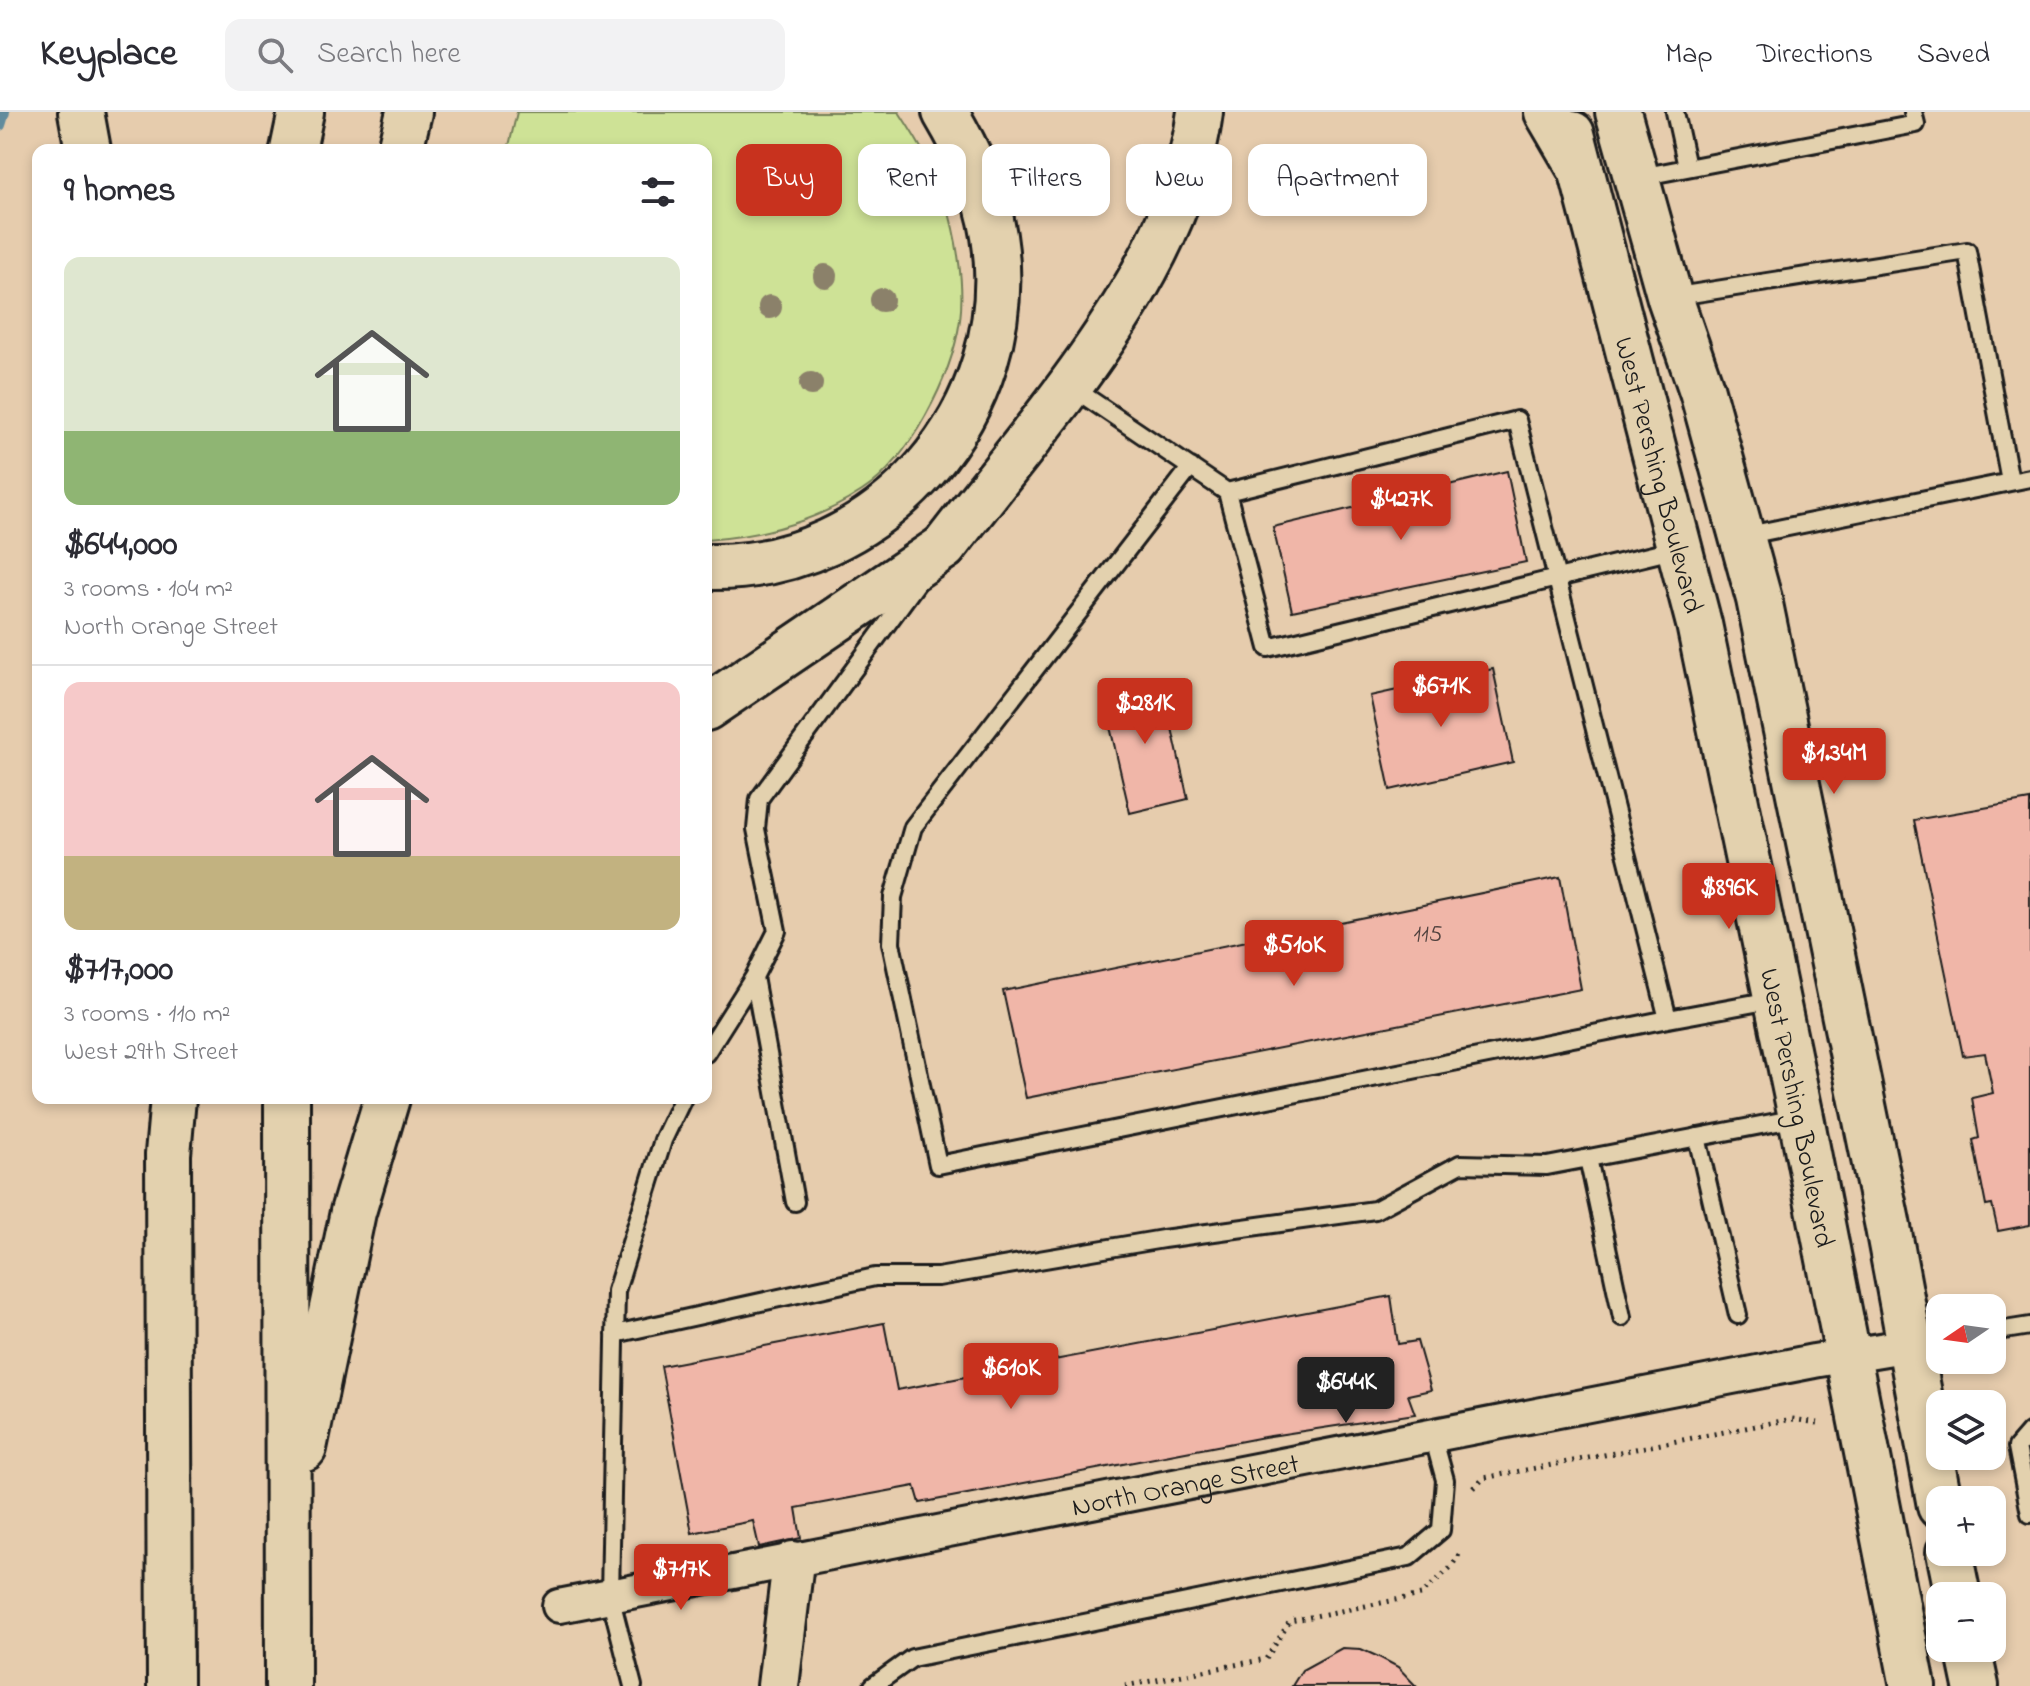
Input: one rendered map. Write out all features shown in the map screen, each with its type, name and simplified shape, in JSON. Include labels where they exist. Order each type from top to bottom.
[{"type":"main road","points":[[81,112],[87,144]]},
{"type":"main road","points":[[294,144],[301,112]]},
{"type":"main road","points":[[401,144],[409,112]]},
{"type":"main road","points":[[712,567],[781,559],[821,547],[866,523],[914,484],[955,432],[979,384],[990,347],[997,298],[995,237],[983,188],[967,149],[945,112]]},
{"type":"main road","points":[[712,704],[944,547],[1112,325],[1159,250],[1189,167],[1200,112]]},
{"type":"main road","points":[[1547,112],[1581,170]]},
{"type":"main road","name":"West Pershing Boulevard","points":[[1567,112],[1643,417],[1699,624],[1778,999],[1913,1686]]},
{"type":"main road","name":"West Pershing Boulevard","points":[[1618,112],[1670,298],[1702,391],[1759,599],[1925,1343],[1938,1486]]},
{"type":"main road","points":[[166,1104],[170,1686]]},
{"type":"main road","points":[[168,1154],[172,1104]]},
{"type":"main road","points":[[287,1104],[288,1686]]},
{"type":"main road","points":[[287,1525],[353,1212],[385,1104]]},
{"type":"main road","points":[[1971,1662],[1976,1686]]},
{"type":"street","name":"North Orange Street","points":[[559,1606],[1925,1343]]},
{"type":"street","points":[[778,1686],[793,1562]]},
{"type":"lane","points":[[1675,112],[1687,167]]},
{"type":"lane","points":[[1634,178],[1916,124],[1913,112]]},
{"type":"lane","points":[[1670,298],[1967,251],[2010,481]]},
{"type":"lane","points":[[1067,384],[1227,492],[1268,648],[1680,548]]},
{"type":"lane","points":[[1227,492],[1517,420],[1668,1019]]},
{"type":"lane","points":[[1191,467],[913,827],[893,897],[891,943],[938,1165],[1778,999]]},
{"type":"lane","points":[[1742,537],[2030,478]]},
{"type":"lane","points":[[712,1044],[754,977],[777,931],[756,829],[759,799],[944,547]]},
{"type":"lane","points":[[754,977],[795,1202]]},
{"type":"lane","points":[[633,1686],[610,1596],[616,1291],[663,1140],[680,1104]]},
{"type":"lane","points":[[615,1334],[875,1277],[938,1277],[1163,1239],[1375,1210],[1460,1164],[1547,1166],[1801,1117]]},
{"type":"lane","points":[[1697,1137],[1738,1315]]},
{"type":"lane","points":[[1588,1158],[1622,1317]]},
{"type":"lane","points":[[2006,1330],[2030,1327]]},
{"type":"lane","points":[[2030,1432],[2017,1447],[2030,1514]]},
{"type":"lane","points":[[873,1686],[912,1658],[1409,1557],[1441,1530],[1445,1480],[1433,1436]]},
{"type":"green space","points":[[517,112],[899,112],[919,144],[858,144],[858,216],[950,216],[958,259],[961,306],[955,342],[938,391],[912,438],[880,477],[844,502],[806,519],[767,531],[712,539],[712,144],[509,144]]},
{"type":"building","points":[[1507,471],[1526,562],[1292,611],[1273,527]]},
{"type":"building","points":[[1493,669],[1513,762],[1390,790],[1370,696]]},
{"type":"building","points":[[1161,679],[1188,799],[1130,813],[1102,692]]},
{"type":"building","points":[[2030,800],[2030,1225],[1998,1231],[1992,1205],[1986,1206],[1973,1140],[1979,1138],[1972,1098],[1993,1093],[1985,1053],[1963,1056],[1914,820]]},
{"type":"building","points":[[1560,877],[1581,989],[1026,1098],[1003,991]]},
{"type":"building","points":[[1391,1296],[1398,1344],[1417,1341],[1431,1390],[1408,1395],[1415,1414],[1264,1437],[920,1503],[915,1486],[796,1508],[801,1538],[759,1547],[753,1521],[692,1533],[661,1366],[884,1323],[897,1390]]},
{"type":"building","points":[[1342,1648],[1361,1649],[1381,1658],[1398,1667],[1416,1686],[1292,1686],[1302,1670]]},
{"type":"waterway","points":[[0,125],[4,112]]}]
